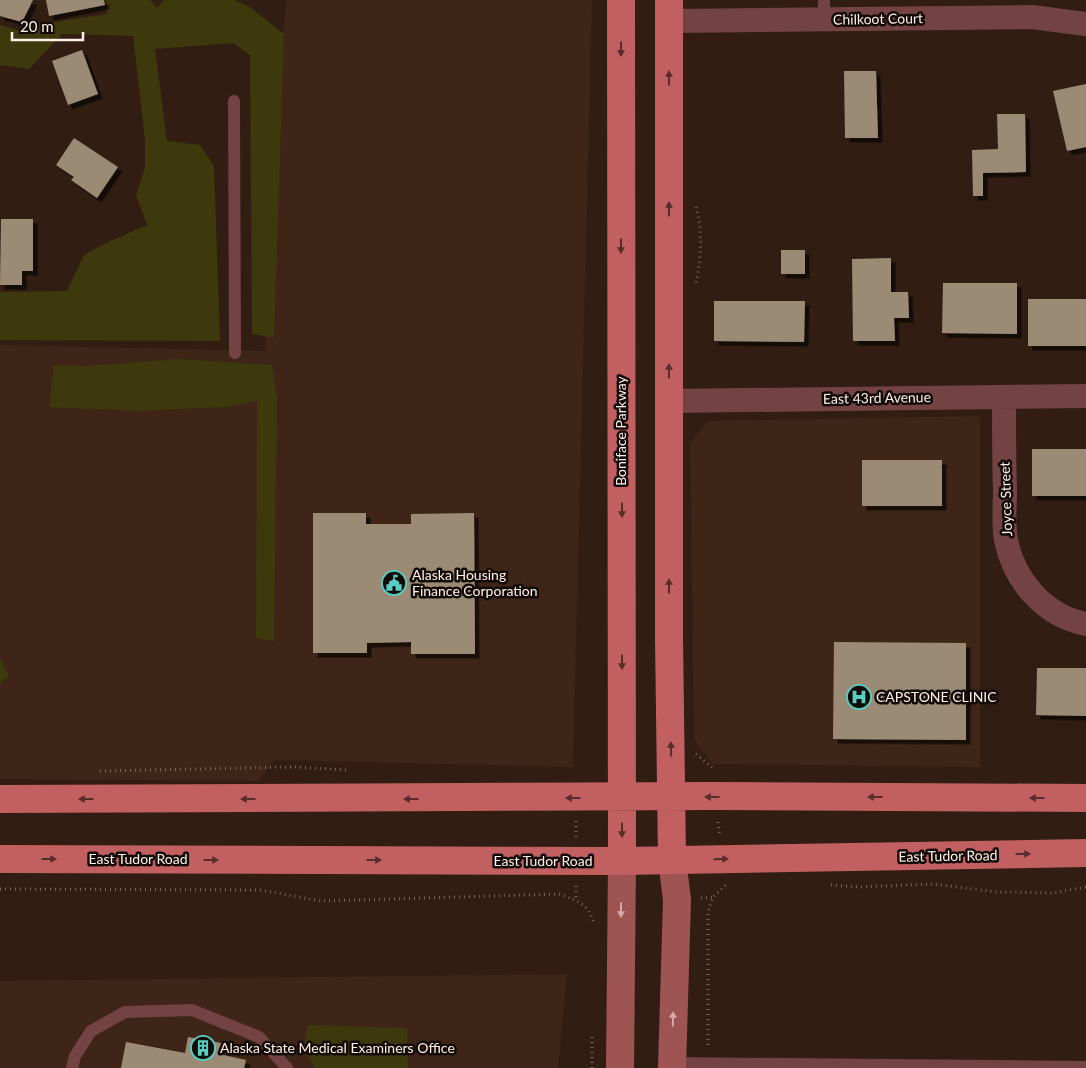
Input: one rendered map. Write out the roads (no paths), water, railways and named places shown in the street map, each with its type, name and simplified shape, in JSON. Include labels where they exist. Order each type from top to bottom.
[{"type":"main road","name":"Boniface Parkway","points":[[621,0],[622,861]]},
{"type":"main road","points":[[669,10],[672,860]]},
{"type":"main road","points":[[0,799],[1086,798]]},
{"type":"main road","name":"East Tudor Road","points":[[0,859],[622,861],[1086,853]]},
{"type":"street","name":"Chilkoot Court","points":[[669,10],[824,10],[1032,17],[1086,24]]},
{"type":"street","name":"East 43rd Avenue","points":[[669,400],[1086,396]]},
{"type":"street","name":"Joyce Street","points":[[1004,397],[1006,538],[1013,561],[1034,595],[1056,613],[1086,624]]},
{"type":"street","points":[[672,860],[676,900],[672,1065]]},
{"type":"street","points":[[620,1068],[622,861]]},
{"type":"lane","points":[[234,100],[235,353]]},
{"type":"lane","points":[[72,1068],[74,1056],[91,1031],[125,1012],[192,1010],[259,1038],[286,1068]]},
{"type":"lane","points":[[672,1065],[1086,1067]]},
{"type":"place","name":"Alaska Housing Finance Corporation","points":[[394,583]]},
{"type":"place","name":"CAPSTONE CLINIC","points":[[859,697]]},
{"type":"place","name":"Alaska State Medical Examiners Office","points":[[203,1048]]}]
